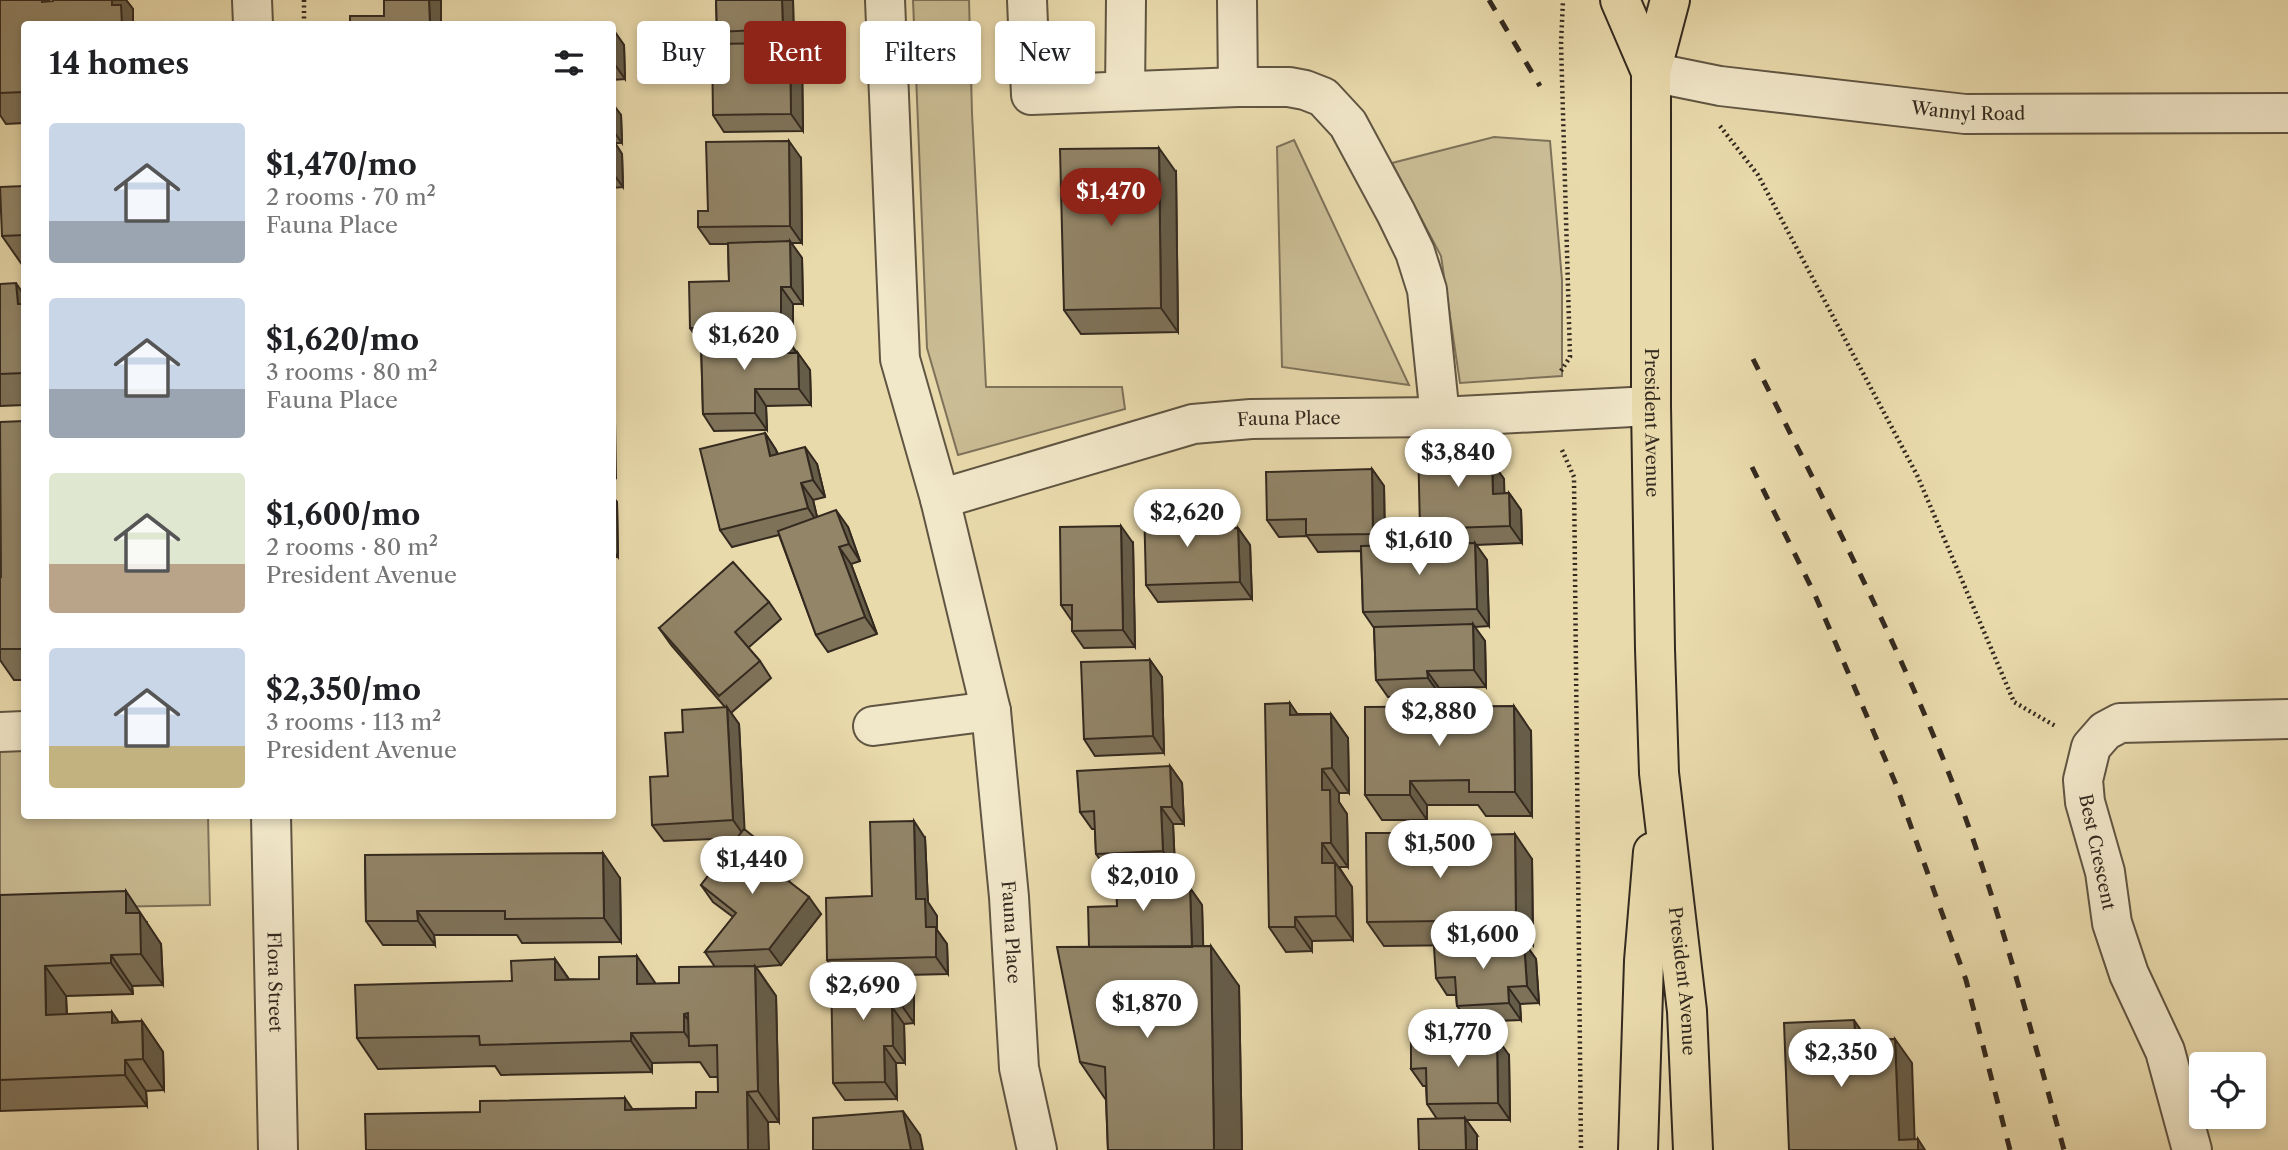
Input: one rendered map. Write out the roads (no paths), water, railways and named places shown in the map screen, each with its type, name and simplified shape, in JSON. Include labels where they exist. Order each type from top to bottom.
[{"type":"main road","name":"President Avenue","points":[[1620,0],[1651,72]]},
{"type":"main road","name":"President Avenue","points":[[1670,0],[1651,72],[1651,406],[1659,773],[1686,1011],[1693,1150]]},
{"type":"main road","name":"President Avenue","points":[[1638,1150],[1644,961],[1659,773]]},
{"type":"street","points":[[252,0],[253,21]]},
{"type":"street","name":"Fauna Place","points":[[885,0],[900,359],[940,499],[991,711],[1009,897],[1019,1068],[1037,1150]]},
{"type":"street","points":[[1027,0],[1031,95],[1289,87],[1323,97],[1348,124],[1401,222],[1427,290],[1440,417]]},
{"type":"street","points":[[1125,91],[1126,0]]},
{"type":"street","points":[[1237,0],[1238,87]]},
{"type":"street","name":"Wannyl Road","points":[[1651,72],[1720,86],[1965,114],[2288,113]]},
{"type":"street","name":"Fauna Place","points":[[940,499],[1194,424],[1251,419],[1440,417],[1651,406]]},
{"type":"street","points":[[873,726],[991,711]]},
{"type":"street","name":"Best Crescent","points":[[2192,1150],[2165,1051],[2129,974],[2112,923],[2105,872],[2085,802],[2083,780],[2091,747],[2105,731],[2120,723],[2288,719]]},
{"type":"street","points":[[0,732],[21,731]]},
{"type":"street","name":"Flora Street","points":[[271,819],[278,1150]]},
{"type":"railway","points":[[1489,0],[1540,86]]},
{"type":"railway","points":[[1753,359],[1876,608],[1944,761],[1979,856],[2064,1150]]},
{"type":"railway","points":[[1752,467],[1815,595],[1895,782],[1966,980],[2010,1150]]}]
